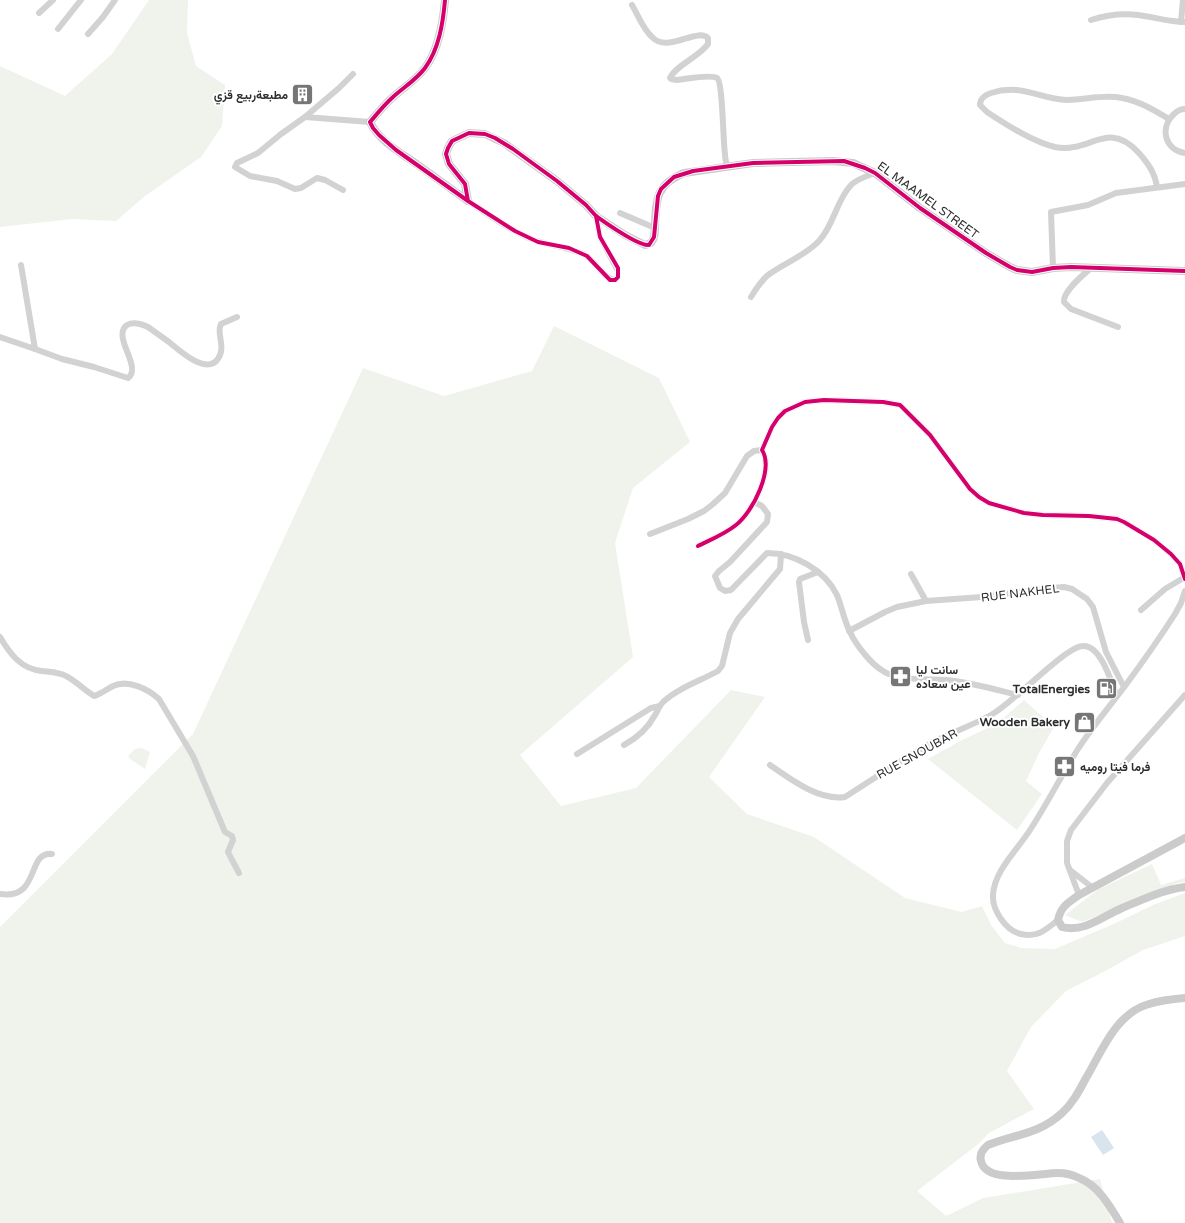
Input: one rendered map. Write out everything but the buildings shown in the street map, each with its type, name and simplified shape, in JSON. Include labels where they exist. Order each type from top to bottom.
[{"type":"street","points":[[40,13],[53,0]]},
{"type":"street","points":[[58,29],[81,0]]},
{"type":"street","points":[[88,34],[115,0]]},
{"type":"street","points":[[370,122],[392,97],[417,77],[426,67],[437,45],[445,0]]},
{"type":"street","points":[[1091,20],[1107,16],[1128,14],[1183,22],[1182,0]]},
{"type":"street","points":[[632,5],[645,28],[657,41],[674,42],[699,35],[703,35],[708,38],[708,44],[703,50],[674,73],[670,78],[677,80],[710,77],[718,80],[722,100],[727,166]]},
{"type":"street","points":[[343,190],[325,180],[317,178],[301,188],[295,189],[277,181],[250,176],[235,167],[237,163],[258,154],[281,134],[305,117],[353,74]]},
{"type":"street","points":[[1157,187],[1155,177],[1148,164],[1134,147],[1127,142],[1118,138],[1107,137],[1083,145],[1057,148],[1045,144],[987,112],[980,105],[980,101],[989,94],[999,90],[1010,89],[1031,92],[1058,100],[1120,97],[1144,105],[1169,119]]},
{"type":"street","points":[[1184,108],[1169,119],[1166,128],[1166,138],[1172,147],[1185,153]]},
{"type":"street","points":[[305,117],[370,122]]},
{"type":"street","points":[[370,122],[379,135],[396,150],[468,201],[515,231],[530,239],[545,244],[569,248],[583,254],[592,261],[610,280],[614,280],[618,277],[618,271],[600,237],[596,216],[572,193],[513,149],[495,138],[478,133],[469,133],[452,141],[446,154],[449,164],[465,184],[468,201]]},
{"type":"street","name":"EL MAAMEL STREET","points":[[596,216],[625,235],[645,245],[649,245],[653,241],[658,196],[661,189],[674,177],[684,173],[753,163],[844,161],[875,173],[920,208],[999,262],[1017,270],[1032,272],[1053,268],[1071,267],[1185,271]]},
{"type":"street","points":[[751,297],[767,276],[807,251],[819,241],[828,229],[838,205],[851,184],[861,178],[875,173]]},
{"type":"street","points":[[1053,268],[1051,212],[1083,206],[1116,193],[1185,184]]},
{"type":"street","points":[[620,213],[655,228]]},
{"type":"street","points":[[21,266],[35,349]]},
{"type":"street","points":[[1091,268],[1081,276],[1069,290],[1063,299],[1064,302],[1071,309],[1118,327]]},
{"type":"street","points":[[0,337],[62,359],[128,378],[131,376],[132,372],[131,364],[122,338],[122,333],[124,328],[129,324],[141,324],[148,327],[193,360],[205,365],[214,362],[220,355],[221,344],[219,330],[221,324],[237,317]]},
{"type":"street","points":[[762,450],[772,427],[778,418],[785,411],[805,402],[824,400],[883,402],[900,405],[930,436],[970,489],[989,503],[1002,508],[1036,514],[1089,516],[1117,519],[1136,529],[1162,546],[1180,564],[1185,578],[1165,589],[1141,610]]},
{"type":"street","points":[[698,546],[737,525],[754,502],[762,484],[766,467],[766,456],[762,450]]},
{"type":"street","points":[[650,534],[704,511],[725,493],[747,456],[754,451],[762,450]]},
{"type":"street","points":[[754,502],[762,506],[768,514],[767,522],[730,562],[719,570],[715,576],[720,588],[725,591],[731,590],[767,553],[781,554],[803,562],[827,580],[836,593],[849,631],[857,644],[874,664],[887,674],[905,677],[958,681],[1018,695]]},
{"type":"street","points":[[624,745],[640,734],[664,701],[680,691],[718,672],[722,666],[730,633],[738,619],[780,569],[781,554]]},
{"type":"street","points":[[808,640],[799,582],[800,579],[818,572]]},
{"type":"street","points":[[911,574],[926,601]]},
{"type":"street","name":"RUE NAKHEL","points":[[849,631],[897,607],[926,601],[982,597],[1064,587],[1072,589],[1088,599],[1093,607],[1106,652],[1124,687]]},
{"type":"street","points":[[1185,591],[1182,603],[1175,614],[1078,749],[1030,831],[1004,866],[996,882],[992,895],[995,906],[1000,918],[1006,926],[1016,933],[1036,935],[1045,932],[1058,920],[1060,911],[1065,905],[1079,895],[1185,838]]},
{"type":"street","points":[[0,638],[14,659],[23,665],[35,670],[66,675],[94,696],[114,685],[122,684],[144,688],[152,692],[159,699],[193,756],[225,832],[232,836],[233,840],[228,852],[239,873]]},
{"type":"street","name":"RUE SNOUBAR","points":[[770,766],[798,784],[816,792],[838,798],[845,797],[906,757],[941,738],[992,715],[1018,695],[1064,655],[1076,647],[1082,646],[1091,648],[1099,655],[1117,696]]},
{"type":"street","points":[[1079,895],[1067,863],[1066,848],[1071,830],[1111,778],[1185,695]]},
{"type":"street","points":[[577,754],[651,708],[660,706]]},
{"type":"street","points":[[0,894],[10,894],[22,890],[27,885],[40,858],[43,855],[52,854]]},
{"type":"street","points":[[1069,869],[1093,888]]},
{"type":"street","points":[[1058,920],[1062,927],[1069,929],[1077,928],[1145,898],[1165,891],[1185,887]]},
{"type":"street","points":[[1120,1223],[1097,1190],[1080,1178],[1060,1173],[1008,1176],[995,1174],[991,1173],[984,1167],[980,1159],[980,1155],[988,1145],[1040,1129],[1062,1113],[1079,1091],[1111,1034],[1131,1013],[1149,1004],[1165,1000],[1185,998]]},
{"type":"shaded area","points":[[149,0],[188,0],[187,33],[196,66],[225,85],[222,126],[201,157],[145,196],[116,221],[72,219],[0,227],[0,66],[65,96],[112,54]]},
{"type":"shaded area","points":[[554,326],[659,378],[690,442],[633,488],[615,543],[633,657],[520,755],[561,806],[636,788],[731,690],[765,697],[709,777],[747,814],[814,837],[905,898],[962,912],[982,906],[991,925],[1005,943],[1021,948],[1055,949],[1153,905],[1185,893],[1185,936],[1143,950],[1066,991],[1031,1027],[1007,1071],[1034,1109],[989,1133],[977,1145],[917,1191],[946,1216],[983,1198],[1100,1179],[1112,1223],[0,1223],[0,927],[193,734],[363,368],[444,396],[532,371]]},
{"type":"shaded area","points":[[1024,700],[1054,727],[1039,753],[1026,781],[1042,794],[1017,830],[928,759],[960,741],[998,723]]},
{"type":"shaded area","points":[[142,748],[150,752],[145,769],[128,756],[135,749]]},
{"type":"shaded area","points":[[1152,864],[1161,885],[1185,878],[1185,882],[1178,883],[1082,922],[1065,915],[1099,889]]},
{"type":"shaded area","points":[[1102,1130],[1114,1148],[1103,1155],[1091,1137]]},
{"type":"cycle path","points":[[445,0],[440,36],[430,61],[418,76],[390,100],[370,122],[373,128],[396,150],[468,201],[515,231],[538,242],[569,248],[587,256],[610,280],[615,280],[618,277],[618,268],[600,237],[596,216],[586,205],[557,181],[513,149],[485,134],[469,133],[452,141],[446,154],[449,164],[465,184],[468,201]]},
{"type":"cycle path","points":[[596,216],[614,229],[637,242],[649,245],[654,237],[658,196],[661,189],[674,177],[693,171],[753,163],[844,161],[875,173],[920,208],[986,253],[1017,270],[1032,272],[1053,268],[1071,267],[1185,271]]},
{"type":"cycle path","points":[[698,546],[717,537],[736,525],[755,501],[764,479],[765,458],[762,450],[772,427],[785,411],[805,402],[824,400],[883,402],[900,405],[930,435],[970,489],[989,503],[1024,513],[1117,519],[1154,540],[1171,554],[1180,564],[1185,579]]},
{"type":"place","name":"مطبعةربيع قزي","points":[[303,95]]},
{"type":"place","name":"سانت ليا عين سعاده","points":[[901,677]]},
{"type":"place","name":"TotalEnergies","points":[[1106,689]]},
{"type":"place","name":"Wooden Bakery","points":[[1085,722]]},
{"type":"place","name":"فرما فيتا روميه","points":[[1065,767]]}]
